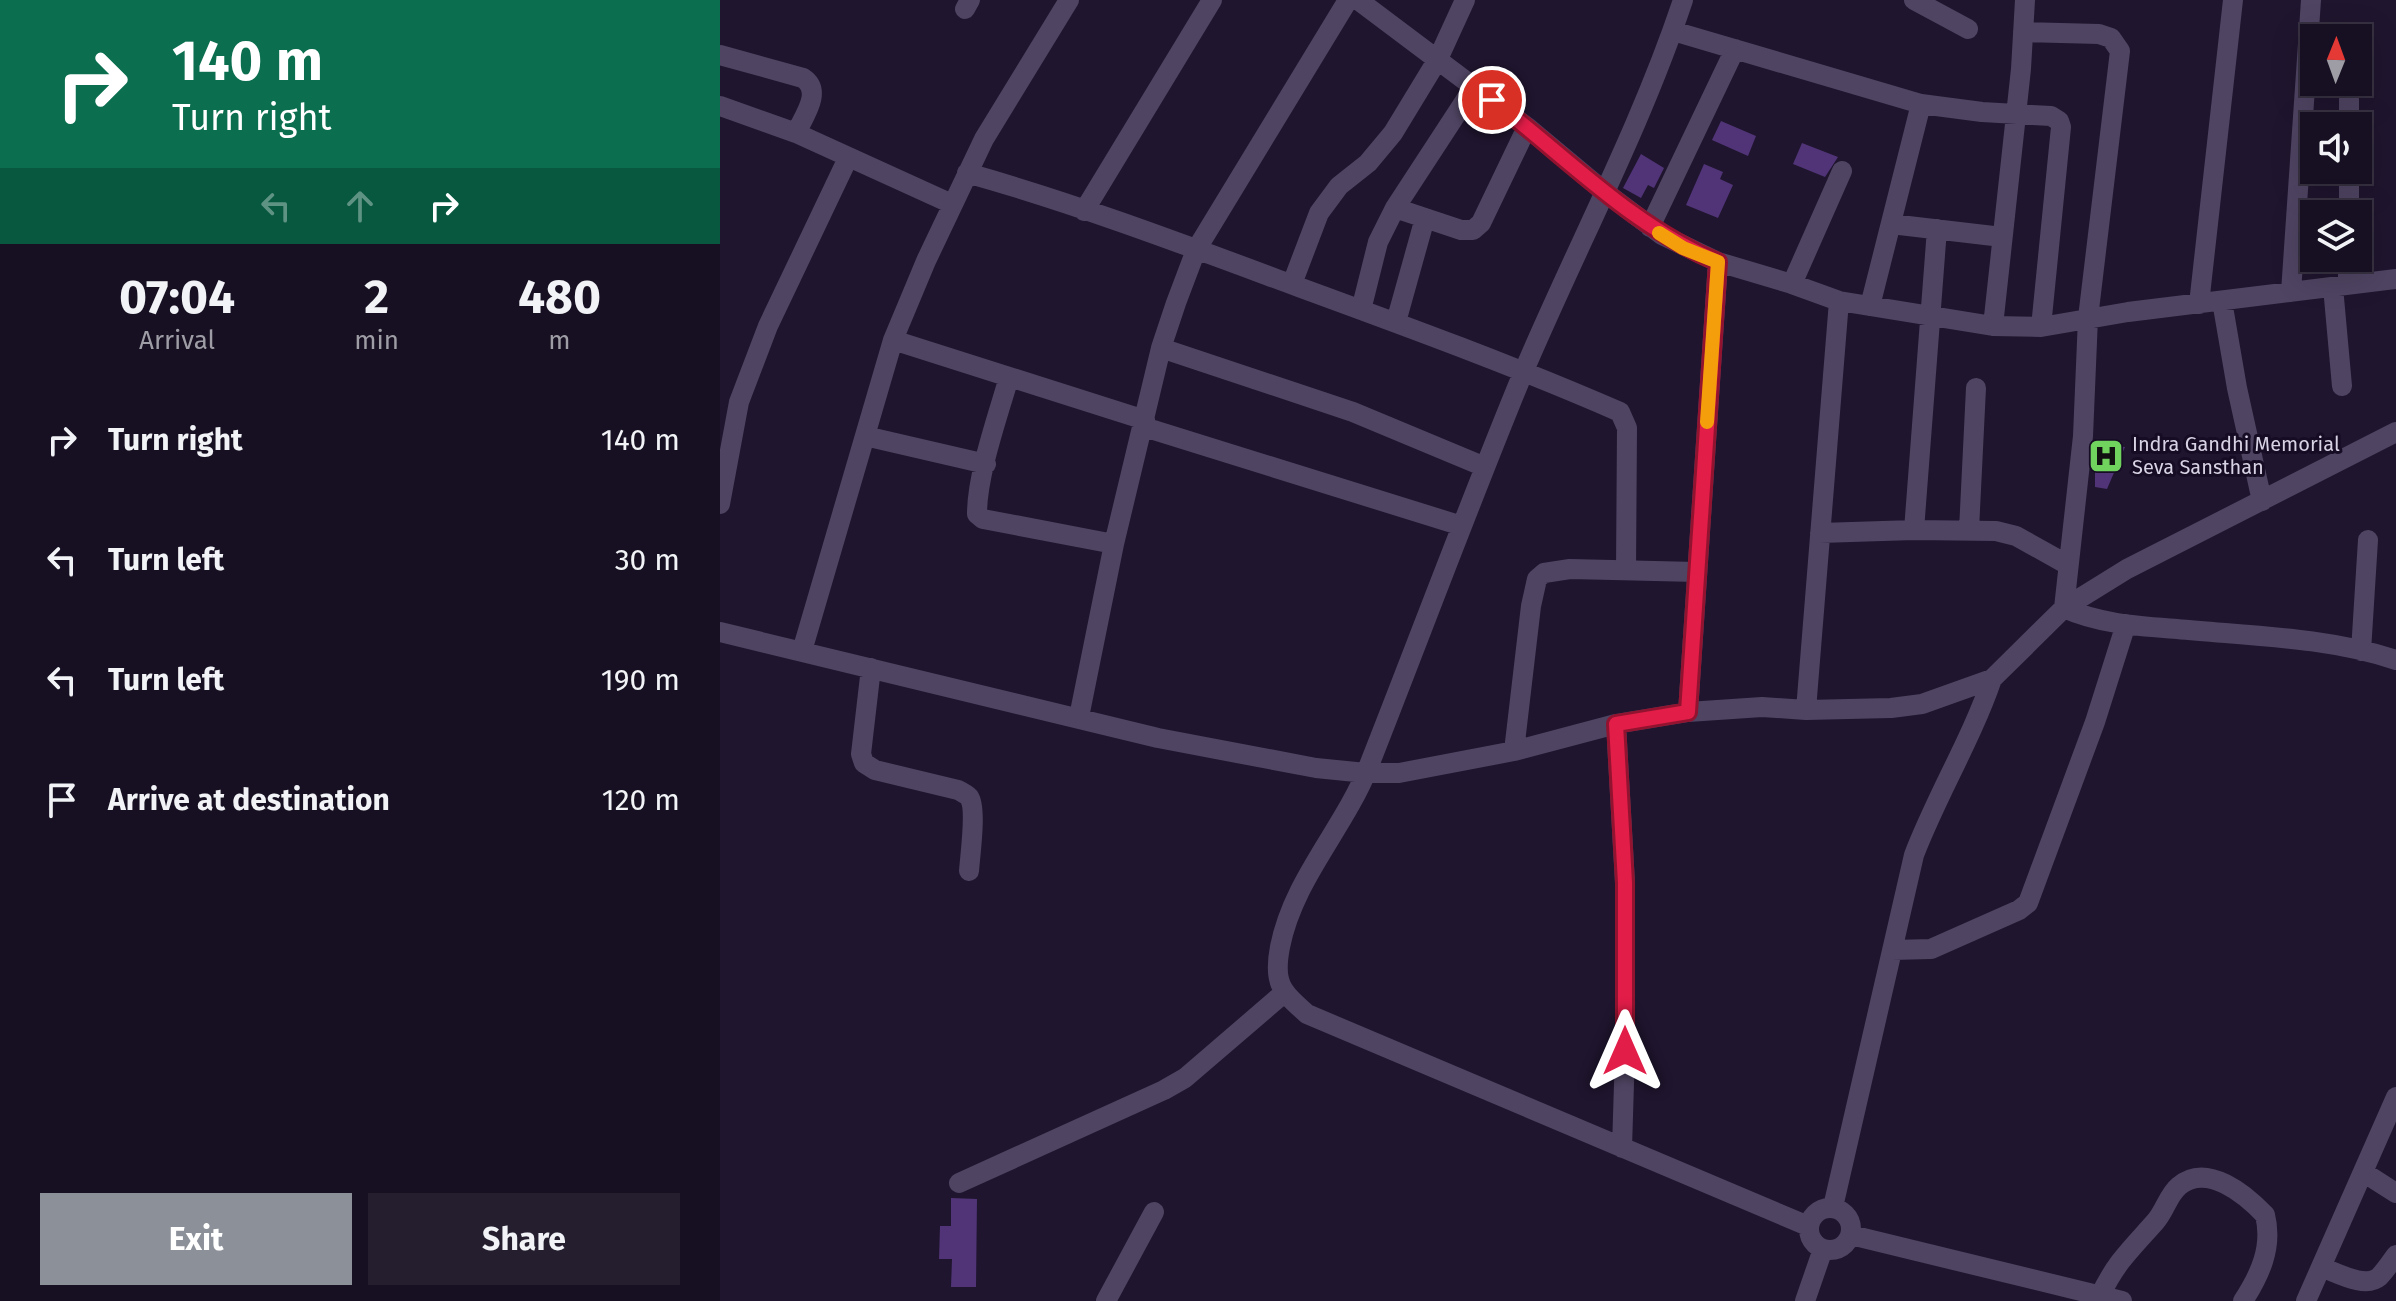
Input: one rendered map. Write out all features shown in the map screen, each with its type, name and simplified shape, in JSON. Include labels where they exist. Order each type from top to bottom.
[{"type":"street","points":[[802,651],[893,340],[984,139],[1069,0]]},
{"type":"street","points":[[1084,211],[1212,0]]},
{"type":"street","points":[[1079,717],[1114,544],[1161,348],[1196,250],[1348,0]]},
{"type":"street","points":[[1358,0],[1527,127],[1650,227],[1683,248],[1839,301],[1993,326],[2041,327],[2088,318],[2396,279]]},
{"type":"street","points":[[1292,284],[1319,213],[1339,186],[1368,163],[1393,133],[1438,59],[1465,0]]},
{"type":"street","points":[[1683,0],[1606,193],[1525,370],[1485,467],[1366,773],[1292,906],[1277,967],[1284,993],[1307,1014],[1808,1226]]},
{"type":"street","points":[[1914,0],[1968,29]]},
{"type":"street","points":[[1993,326],[2025,0]]},
{"type":"street","points":[[2199,304],[2233,0]]},
{"type":"street","points":[[2291,292],[2311,0]]},
{"type":"street","points":[[1673,31],[1921,104],[2051,116],[2059,121],[2061,127],[2041,327]]},
{"type":"street","points":[[2023,32],[2099,34],[2111,38],[2120,51],[2088,318],[2083,436],[2064,608]]},
{"type":"street","points":[[1650,227],[1735,49]]},
{"type":"street","points":[[720,55],[809,82],[811,101],[796,133]]},
{"type":"street","points":[[1361,310],[1378,242],[1395,208],[1474,87]]},
{"type":"street","points":[[2349,99],[2349,112]]},
{"type":"street","points":[[1870,306],[1921,104]]},
{"type":"street","points":[[720,106],[796,133],[952,204]]},
{"type":"street","points":[[1395,208],[1461,230],[1473,230],[1481,223],[1527,127]]},
{"type":"street","points":[[720,504],[739,402],[768,326],[848,158]]},
{"type":"street","points":[[1792,284],[1842,171]]},
{"type":"street","points":[[967,173],[1084,211],[1396,322],[1525,370],[1620,412],[1625,417],[1627,428],[1626,570]]},
{"type":"street","points":[[1396,322],[1425,218]]},
{"type":"street","points":[[1891,224],[2002,237]]},
{"type":"street","points":[[1914,530],[1937,229]]},
{"type":"street","points":[[1688,712],[1718,262]]},
{"type":"street","points":[[2342,386],[2341,286],[2344,272]]},
{"type":"street","points":[[1806,710],[1839,301]]},
{"type":"street","points":[[2222,301],[2262,501]]},
{"type":"street","points":[[893,340],[1462,526]]},
{"type":"street","points":[[1161,348],[1365,416],[1485,467]]},
{"type":"street","points":[[1009,377],[986,464],[977,514],[983,519],[1114,544]]},
{"type":"street","points":[[1969,530],[1976,388]]},
{"type":"street","points":[[1833,1207],[1914,855],[1926,824],[1970,737],[1992,679],[2064,608],[2127,569],[2396,432]]},
{"type":"street","points":[[865,436],[986,464]]},
{"type":"street","points":[[1820,533],[1996,531],[2016,536],[2068,565]]},
{"type":"street","points":[[2361,651],[2368,540]]},
{"type":"street","points":[[1514,751],[1537,579],[1544,573],[1570,569],[1697,572]]},
{"type":"street","points":[[2064,608],[2088,619],[2310,642],[2396,660]]},
{"type":"street","points":[[1892,950],[1931,949],[2019,910],[2028,903],[2095,722],[2126,624]]},
{"type":"street","points":[[720,632],[1158,738],[1316,768],[1366,773],[1399,773],[1514,751],[1616,724],[1688,712],[1762,707],[1806,710],[1891,708],[1922,704],[1992,679]]},
{"type":"street","points":[[871,668],[861,754],[864,763],[875,770],[958,790],[968,796],[972,804],[969,871]]},
{"type":"street","points":[[1616,724],[1625,883],[1622,1148]]},
{"type":"street","points":[[959,1183],[1185,1078],[1284,993]]},
{"type":"street","points":[[2306,1301],[2396,1097]]},
{"type":"street","points":[[2363,1172],[2396,1193]]},
{"type":"street","points":[[2100,1296],[2118,1261],[2161,1215],[2177,1187],[2187,1181],[2207,1179],[2221,1181],[2234,1189],[2265,1215],[2268,1243],[2262,1266],[2243,1301]]},
{"type":"street","points":[[1833,1207],[1849,1218],[1852,1225],[1847,1243],[1842,1247],[1823,1249],[1810,1237],[1808,1226],[1814,1214],[1823,1208],[1833,1207]]},
{"type":"street","points":[[1106,1301],[1154,1212]]},
{"type":"street","points":[[1851,1235],[2122,1301]]},
{"type":"street","points":[[1805,1301],[1823,1249]]},
{"type":"street","points":[[2321,1267],[2361,1281],[2370,1281],[2378,1278],[2396,1255]]},
{"type":"building","points":[[1721,121],[1756,136],[1748,156],[1712,140]]},
{"type":"building","points":[[1802,143],[1838,157],[1825,177],[1793,164]]},
{"type":"building","points":[[1641,154],[1664,168],[1654,188],[1648,185],[1641,198],[1623,188]]},
{"type":"building","points":[[1704,164],[1723,172],[1720,179],[1733,185],[1718,218],[1686,205]]},
{"type":"building","points":[[2095,444],[2125,447],[2107,489],[2095,487]]},
{"type":"building","points":[[951,1198],[977,1199],[976,1287],[951,1287],[952,1259],[939,1259],[940,1226],[951,1226]]},
{"type":"slow traffic","points":[[1659,233],[1683,248],[1718,262],[1707,422]]},
{"type":"place","name":"Indra Gandhi Memorial Seva Sansthan","points":[[2106,456]]},
{"type":"route","points":[[1492,100],[1650,227],[1683,248],[1718,262],[1688,712],[1616,724],[1625,883],[1625,1051]]}]
